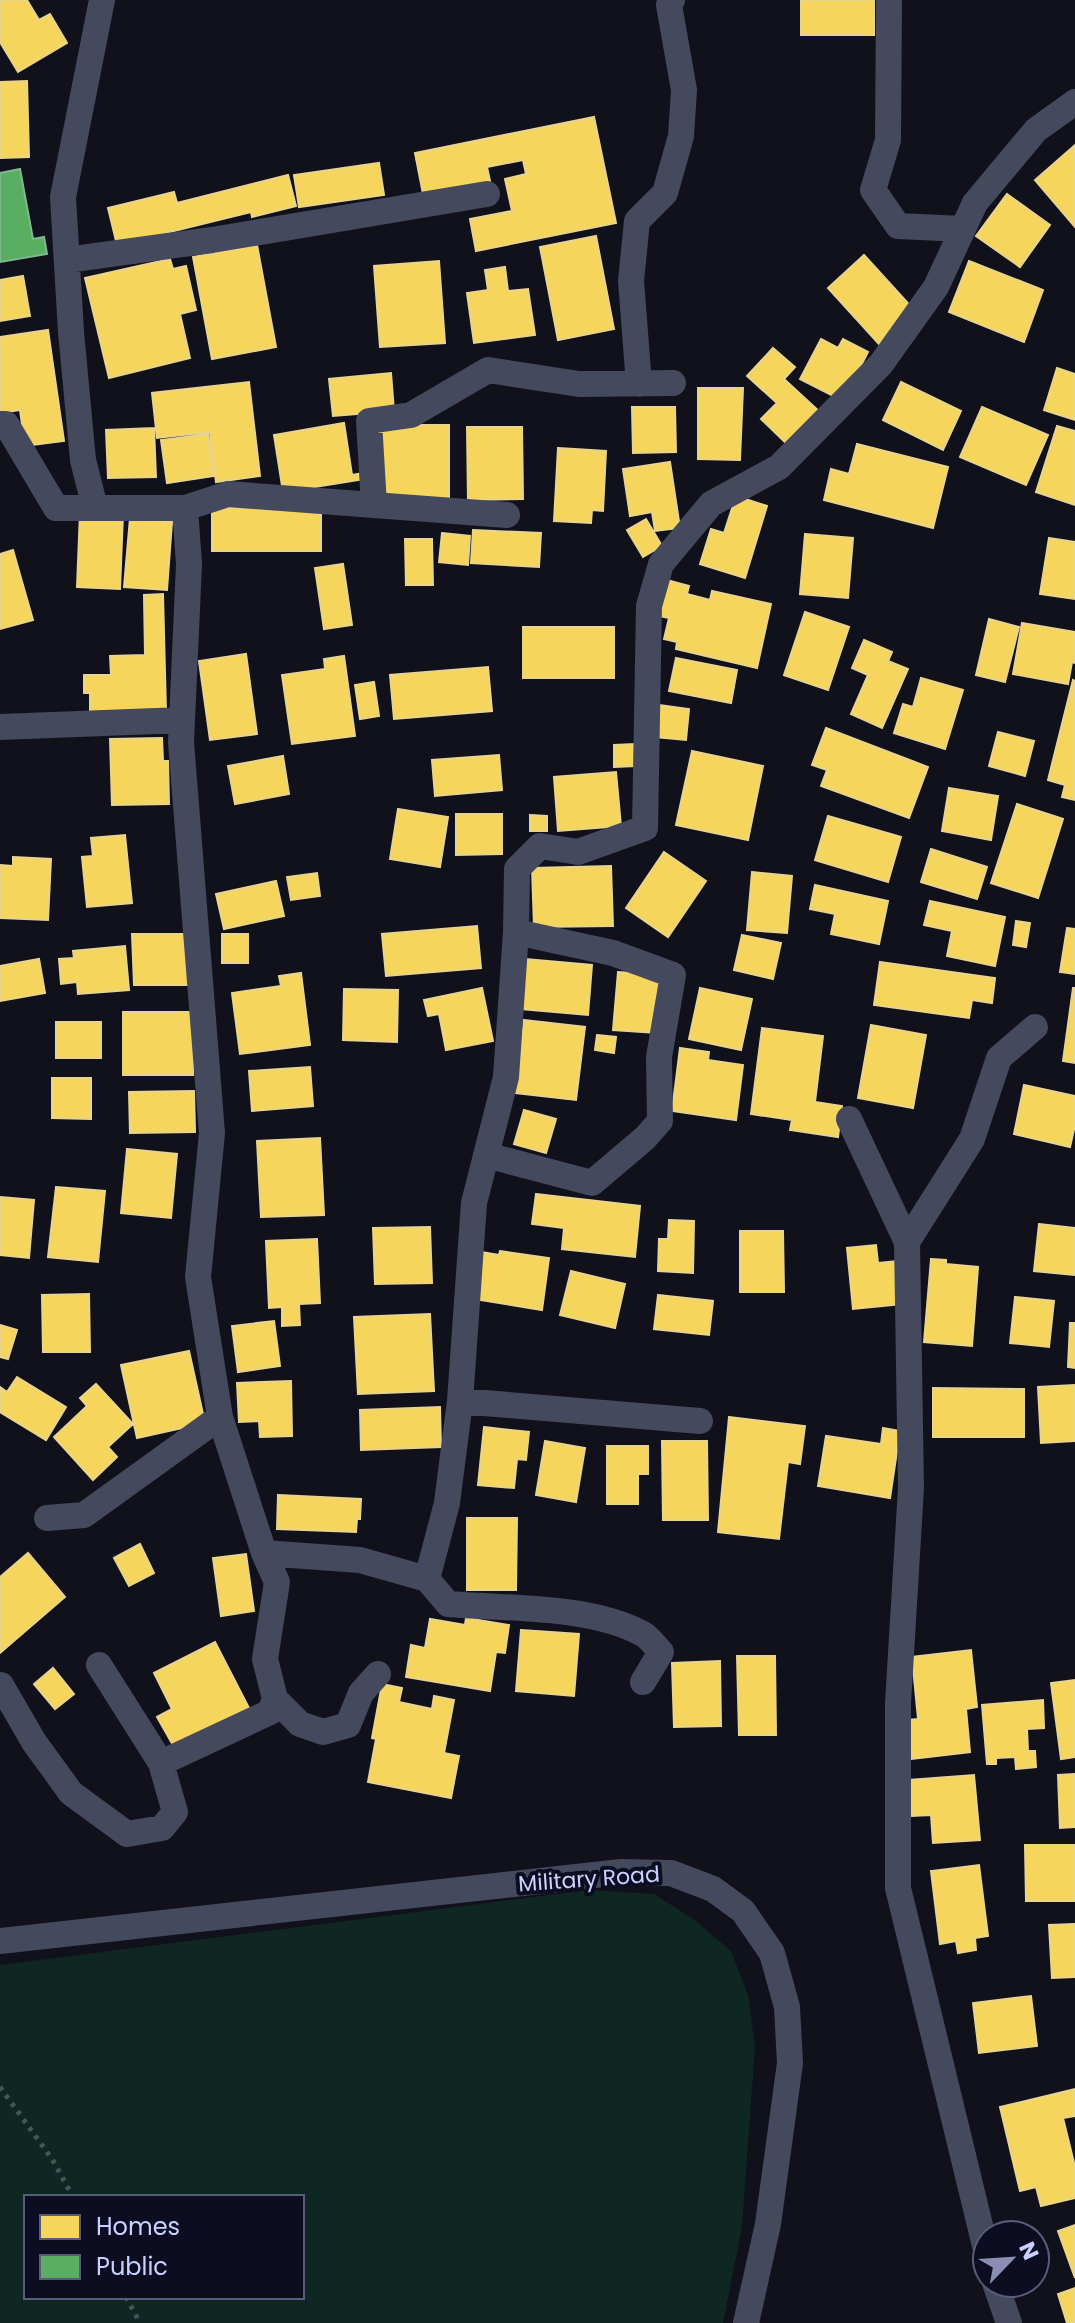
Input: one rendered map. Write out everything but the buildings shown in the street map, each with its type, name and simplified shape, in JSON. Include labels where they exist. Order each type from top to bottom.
[{"type":"street","points":[[95,508],[83,460],[63,197],[102,0]]},
{"type":"street","points":[[639,384],[631,281],[637,221],[665,193],[681,136],[684,90],[669,5],[672,0]]},
{"type":"street","points":[[889,0],[888,140],[873,190],[898,226],[963,229]]},
{"type":"street","points":[[427,1579],[447,1503],[460,1401],[474,1203],[506,1077],[517,869],[540,846],[578,852],[645,828],[649,606],[661,564],[711,504],[779,467],[881,364],[936,287],[975,203],[1036,130],[1075,102]]},
{"type":"street","points":[[67,260],[212,240],[487,194]]},
{"type":"street","points":[[374,505],[369,421],[411,415],[488,370],[579,384],[673,383]]},
{"type":"street","points":[[0,424],[6,424],[56,508],[185,508],[228,494],[507,515]]},
{"type":"street","points":[[185,508],[189,564],[181,742],[212,1133],[198,1277],[220,1417],[264,1553],[277,1582],[265,1659],[275,1699],[300,1724],[323,1732],[348,1725],[361,1693],[378,1674]]},
{"type":"street","points":[[0,727],[182,720]]},
{"type":"street","points":[[486,1155],[592,1183],[645,1138],[660,1121],[659,1057],[673,975],[613,953],[516,932]]},
{"type":"street","points":[[907,1242],[972,1139],[999,1058],[1035,1027]]},
{"type":"street","points":[[849,1119],[907,1242],[911,1488],[898,1703],[898,1888],[978,2219]]},
{"type":"street","points":[[460,1401],[700,1421]]},
{"type":"street","points":[[47,1518],[84,1515],[220,1417]]},
{"type":"street","points":[[264,1553],[360,1560],[427,1579],[448,1604],[569,1613],[617,1623],[647,1636],[661,1652],[643,1682]]},
{"type":"street","points":[[1,1685],[34,1742],[71,1793],[127,1834],[162,1828],[175,1812],[161,1763],[99,1665]]},
{"type":"street","points":[[161,1763],[270,1712],[275,1699]]},
{"type":"street","name":"Military Road","points":[[0,1941],[621,1872],[671,1873],[713,1889],[743,1911],[772,1953],[787,2007],[790,2063],[768,2224],[746,2323]]},
{"type":"street","points":[[1001,2299],[1009,2323]]},
{"type":"path","points":[[0,2087],[52,2159],[72,2195]]},
{"type":"path","points":[[127,2299],[140,2323]]},
{"type":"green space","points":[[589,1890],[654,1894],[696,1921],[731,1951],[748,1995],[755,2047],[742,2227],[723,2323],[0,2323],[0,1965]]}]
